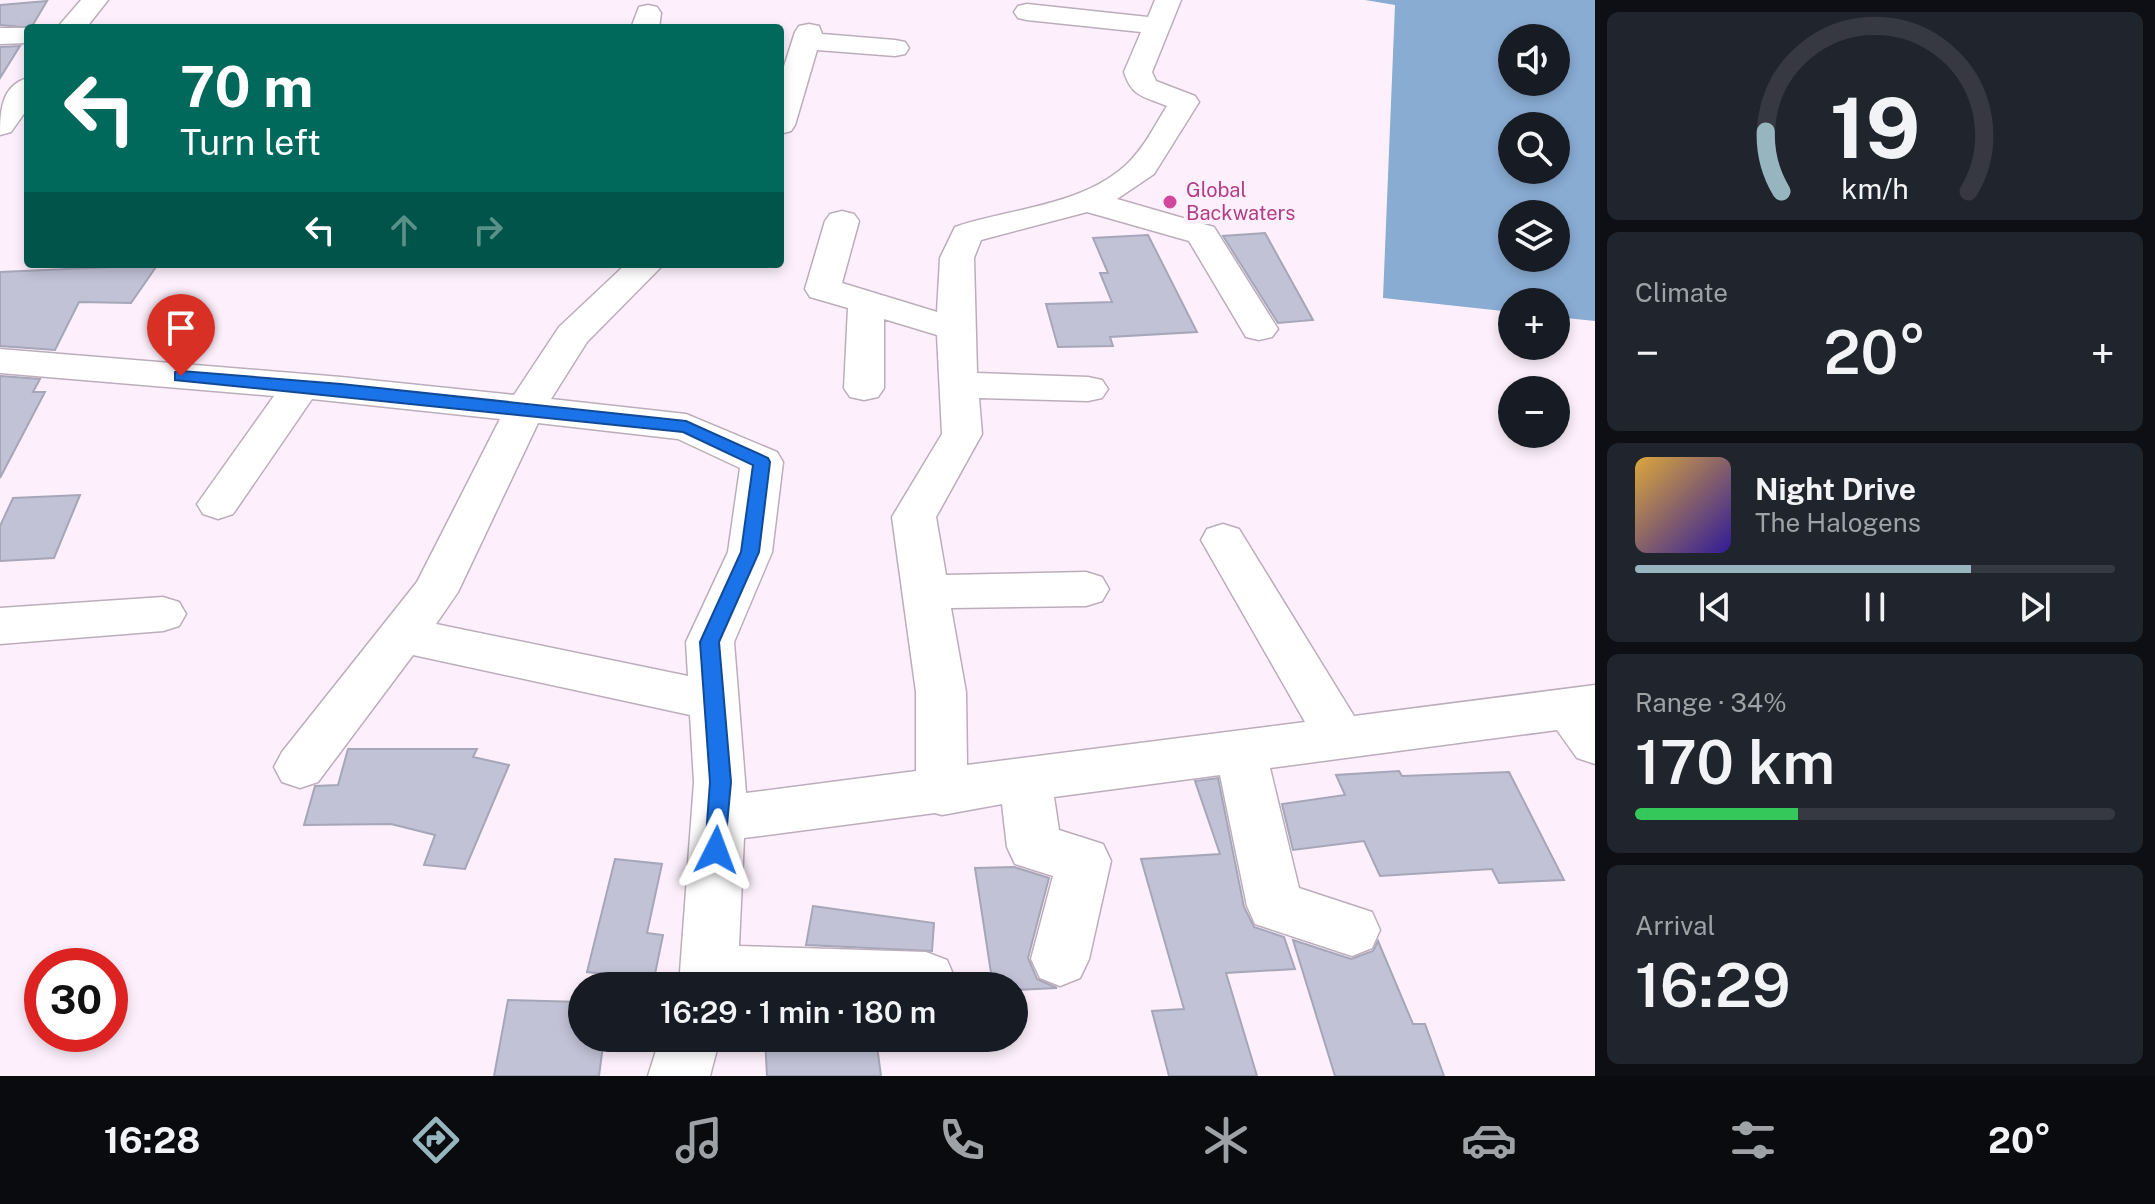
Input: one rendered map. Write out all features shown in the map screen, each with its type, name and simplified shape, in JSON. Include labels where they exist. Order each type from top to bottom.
[{"type":"street","points":[[74,24],[95,0]]},
{"type":"street","points":[[942,793],[941,692],[914,517],[962,434],[955,329],[957,258],[967,234],[1003,220],[1053,213],[1090,202],[1136,173],[1184,102],[1143,86],[1138,72],[1163,13],[1027,12]]},
{"type":"street","points":[[0,36],[24,35]]},
{"type":"street","points":[[784,104],[795,54],[895,48]]},
{"type":"street","points":[[0,126],[24,93]]},
{"type":"street","points":[[1090,202],[1202,234],[1259,329]]},
{"type":"street","points":[[842,221],[823,289],[955,329]]},
{"type":"street","points":[[300,767],[435,592],[525,409],[572,335],[642,268]]},
{"type":"street","points":[[864,388],[866,302]]},
{"type":"street","points":[[0,361],[301,386],[686,427],[762,462],[750,552],[710,642],[720,782],[707,972]]},
{"type":"street","points":[[959,385],[1088,389]]},
{"type":"street","points":[[218,504],[301,386]]},
{"type":"street","points":[[1223,540],[1341,739]]},
{"type":"street","points":[[927,592],[1086,589]]},
{"type":"street","points":[[0,626],[163,614]]},
{"type":"street","points":[[402,635],[714,701]]},
{"type":"street","points":[[718,819],[942,793],[1341,739],[1586,719]]},
{"type":"street","points":[[1241,752],[1275,906],[1352,930]]},
{"type":"street","points":[[1026,781],[1034,847],[1084,861],[1060,959]]},
{"type":"street","points":[[679,1076],[686,1052]]},
{"type":"water","points":[[1365,0],[1595,0],[1595,321],[1570,318],[1570,288],[1498,288],[1498,310],[1383,298],[1395,5]]},
{"type":"building","points":[[47,1],[33,24],[24,24],[24,27],[0,25],[0,5]]},
{"type":"building","points":[[20,46],[0,78],[0,47]]},
{"type":"building","points":[[1265,233],[1313,320],[1278,323],[1223,236]]},
{"type":"building","points":[[1148,235],[1197,332],[1110,337],[1113,346],[1058,347],[1046,304],[1112,302],[1100,273],[1108,273],[1093,238]]},
{"type":"building","points":[[155,268],[131,303],[79,302],[55,350],[0,346],[0,272]]},
{"type":"building","points":[[0,376],[40,379],[33,392],[45,392],[0,478]]},
{"type":"building","points":[[80,495],[54,558],[0,561],[0,526],[13,498]]},
{"type":"building","points":[[348,749],[477,749],[473,757],[509,765],[465,869],[424,865],[435,835],[391,824],[304,825],[315,786],[338,785]]},
{"type":"building","points":[[1399,771],[1402,776],[1509,772],[1564,880],[1499,883],[1492,869],[1380,876],[1364,841],[1293,850],[1282,804],[1345,795],[1336,775]]},
{"type":"building","points":[[1218,778],[1244,907],[1254,927],[1284,937],[1295,969],[1226,973],[1257,1076],[1169,1076],[1152,1011],[1184,1009],[1141,859],[1220,854],[1195,781]]},
{"type":"building","points":[[615,859],[662,864],[647,933],[663,935],[655,972],[587,972]]},
{"type":"building","points":[[1014,867],[1049,878],[1028,958],[1037,979],[1057,988],[1028,989],[1028,972],[991,972],[975,868]]},
{"type":"building","points":[[813,906],[934,923],[932,951],[806,945]]},
{"type":"building","points":[[1293,940],[1351,959],[1373,951],[1378,941],[1413,1024],[1425,1024],[1444,1076],[1335,1076]]},
{"type":"building","points":[[508,1000],[568,1002],[568,1052],[602,1052],[599,1076],[494,1076]]},
{"type":"building","points":[[766,1052],[878,1052],[881,1076],[767,1076]]},
{"type":"place","name":"Global Backwaters","points":[[1170,202]]},
{"type":"route","points":[[181,376],[341,389],[686,427],[762,462],[750,552],[710,642],[720,782],[716,850]]}]
